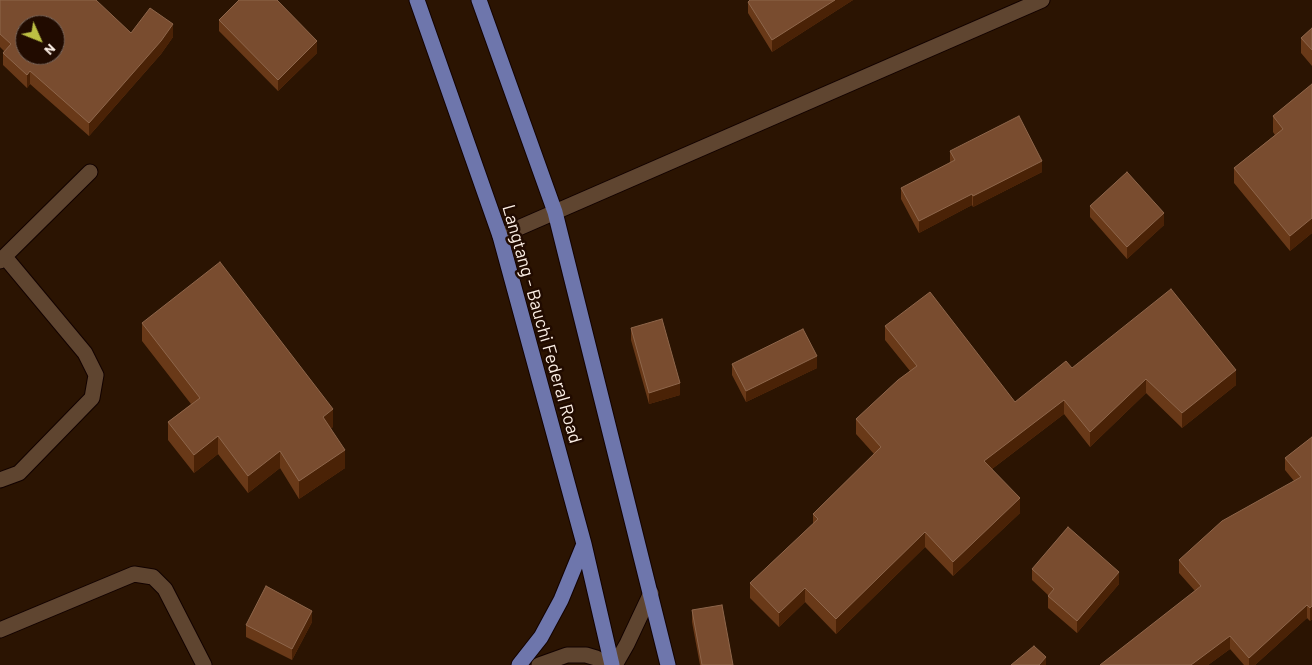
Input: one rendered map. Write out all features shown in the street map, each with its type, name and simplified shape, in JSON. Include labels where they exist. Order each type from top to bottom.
[{"type":"main road","name":"Langtang - Bauchi Federal Road","points":[[417,0],[500,236],[584,544],[613,665]]},
{"type":"main road","name":"Langtang - Bauchi Federal Road","points":[[479,0],[555,212],[668,665]]},
{"type":"main road","points":[[519,665],[540,637],[561,600],[584,544]]},
{"type":"street","points":[[500,236],[1042,0]]},
{"type":"street","points":[[0,480],[19,473],[92,398],[96,375],[85,353],[2,259],[90,172]]},
{"type":"street","points":[[0,630],[134,574],[152,577],[165,589],[204,665]]},
{"type":"street","points":[[613,665],[627,644],[651,593]]},
{"type":"street","points":[[539,665],[567,655],[596,658],[608,665]]},
{"type":"building","points":[[0,0],[96,0],[131,33],[150,8],[173,24],[161,41],[89,123],[30,71],[27,75],[16,65],[65,65],[65,15],[15,15],[15,64],[3,53],[11,44],[0,34]]},
{"type":"building","points":[[239,0],[277,0],[317,41],[278,80],[219,20]]},
{"type":"building","points":[[750,0],[835,0],[772,40],[748,2]]},
{"type":"building","points":[[1312,28],[1312,50],[1301,38]]},
{"type":"building","points":[[1312,84],[1312,218],[1290,236],[1234,168],[1283,129],[1273,116]]},
{"type":"building","points":[[1019,116],[1042,161],[919,221],[901,188],[955,160],[950,151]]},
{"type":"building","points":[[1127,172],[1164,213],[1127,247],[1090,206]]},
{"type":"building","points":[[220,262],[333,409],[323,417],[345,450],[299,481],[280,451],[248,476],[218,436],[194,455],[168,422],[200,398],[142,323]]},
{"type":"building","points":[[1171,289],[1236,370],[1182,413],[1146,379],[1090,432],[1064,400],[984,461],[1020,498],[953,562],[925,532],[836,619],[805,588],[779,613],[750,583],[818,519],[813,514],[881,447],[856,419],[898,380],[917,366],[885,326],[930,292],[1015,402],[1066,361],[1072,368]]},
{"type":"building","points":[[662,319],[680,383],[649,393],[631,328]]},
{"type":"building","points":[[803,329],[817,356],[746,391],[732,364]]},
{"type":"building","points":[[1312,437],[1312,606],[1310,608],[1307,605],[1249,658],[1230,636],[1191,665],[1100,665],[1201,586],[1179,560],[1222,521],[1301,477],[1285,458]]},
{"type":"building","points":[[1068,527],[1119,572],[1077,621],[1048,596],[1054,589],[1032,569]]},
{"type":"building","points":[[266,586],[312,611],[292,649],[246,625]]},
{"type":"building","points":[[722,605],[733,665],[702,665],[692,610]]},
{"type":"building","points":[[1034,646],[1046,657],[1039,665],[1011,665]]}]
